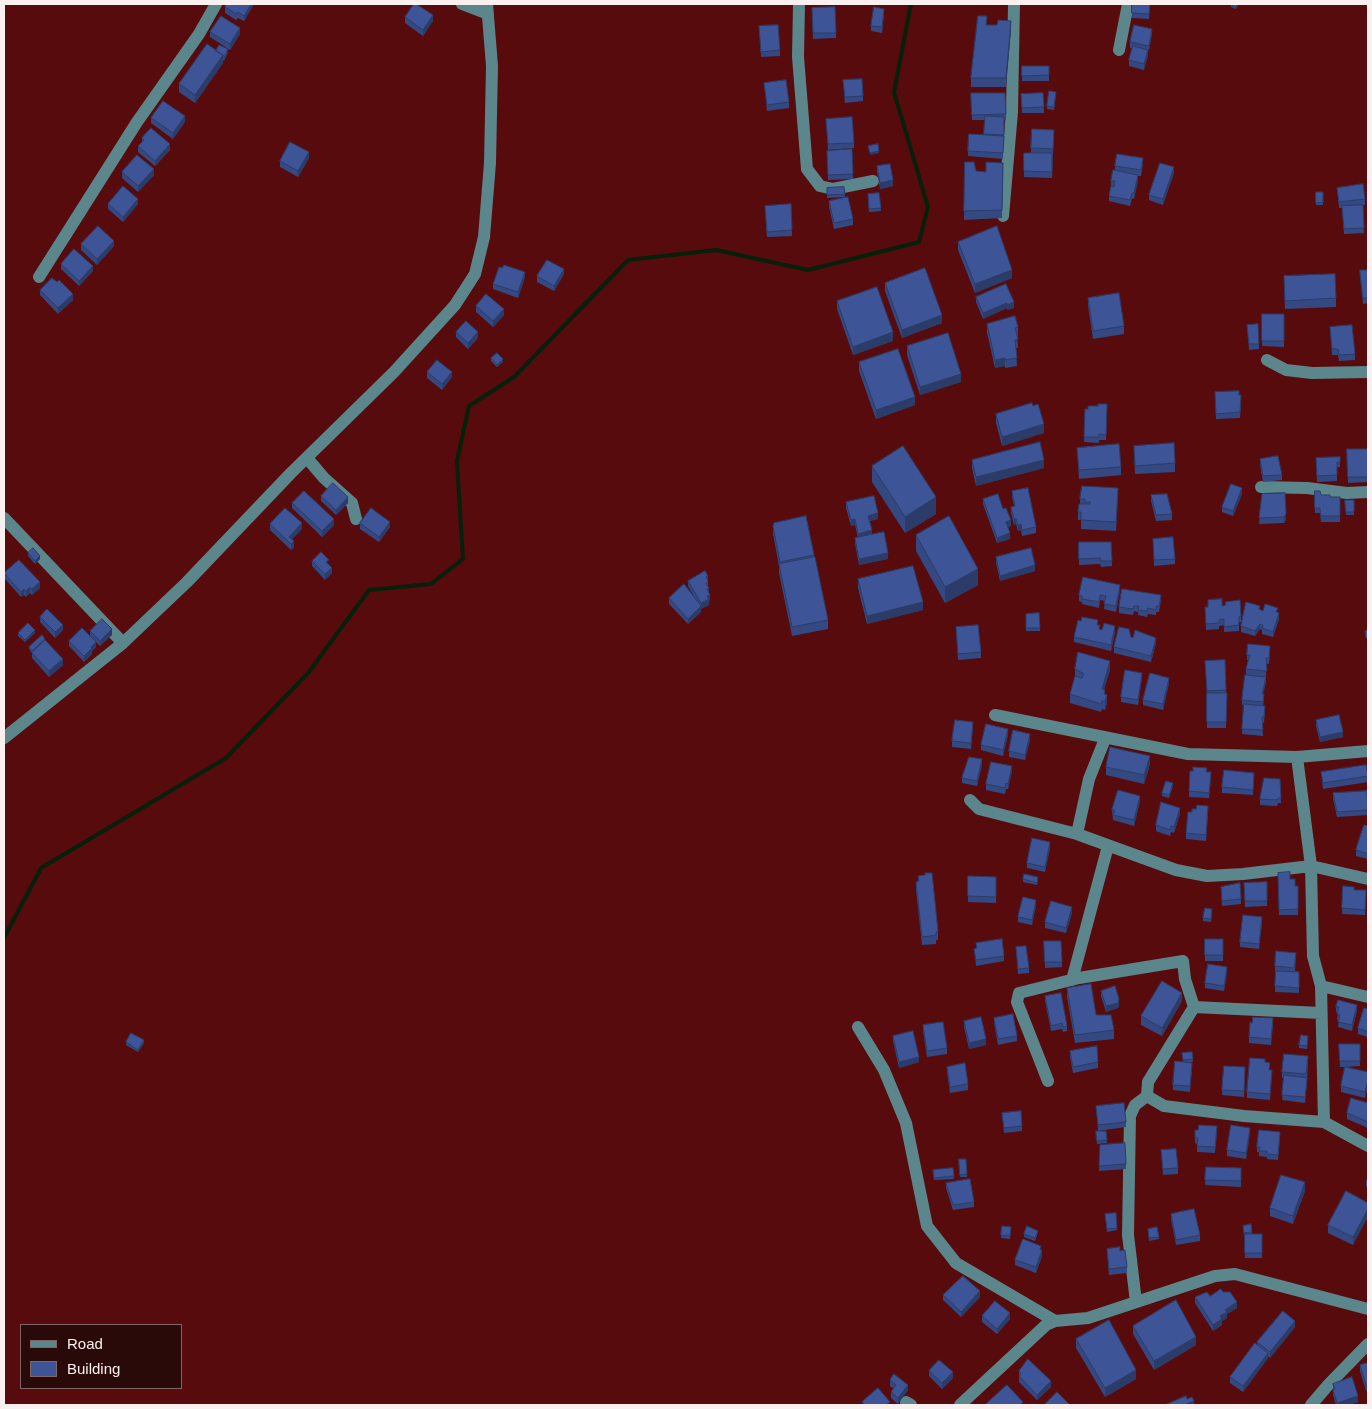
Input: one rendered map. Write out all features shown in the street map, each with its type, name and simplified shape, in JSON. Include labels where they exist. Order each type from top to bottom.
[{"type":"street","points":[[39,277],[137,122],[199,34],[216,4]]},
{"type":"street","points":[[4,738],[76,683],[123,643],[187,582],[307,458],[394,372],[455,305],[474,274],[484,237],[490,162],[492,66],[488,9],[462,4]]},
{"type":"street","points":[[799,4],[798,57],[806,169],[820,186],[833,189],[872,181]]},
{"type":"street","points":[[1003,216],[1012,112],[1014,4]]},
{"type":"street","points":[[1119,50],[1128,4]]},
{"type":"street","points":[[1267,360],[1286,370],[1312,373],[1368,372]]},
{"type":"street","points":[[307,458],[324,478],[352,503],[356,519]]},
{"type":"street","points":[[1261,488],[1307,488],[1347,493],[1368,492]]},
{"type":"street","points":[[4,518],[123,643]]},
{"type":"street","points":[[995,715],[1188,754],[1297,757],[1368,751]]},
{"type":"street","points":[[1077,834],[1089,779],[1105,738]]},
{"type":"street","points":[[1297,757],[1311,866],[1313,956],[1321,986],[1324,1122]]},
{"type":"street","points":[[970,800],[979,808],[1077,834],[1176,870],[1207,876],[1244,874],[1311,866],[1368,879]]},
{"type":"street","points":[[1072,980],[1108,846]]},
{"type":"street","points":[[1048,1081],[1017,1002],[1019,993],[1072,980],[1183,961],[1185,979],[1194,1007],[1148,1082],[1147,1096],[1135,1105],[1130,1116],[1128,1235],[1136,1302]]},
{"type":"street","points":[[1321,986],[1368,997]]},
{"type":"street","points":[[1194,1007],[1321,1012]]},
{"type":"street","points":[[858,1026],[884,1070],[906,1123],[927,1226],[956,1263],[1055,1321]]},
{"type":"street","points":[[1147,1096],[1164,1106],[1324,1122],[1368,1146]]},
{"type":"street","points":[[960,1405],[1046,1325],[1055,1321],[1088,1318],[1215,1276],[1235,1274],[1368,1309]]},
{"type":"street","points":[[1311,1405],[1368,1344]]},
{"type":"building","points":[[227,4],[251,4],[244,16],[238,12],[236,14],[225,7]]},
{"type":"building","points":[[414,4],[433,15],[423,30],[405,17]]},
{"type":"building","points":[[1132,4],[1150,4],[1149,14],[1132,13]]},
{"type":"building","points":[[835,7],[836,33],[813,33],[812,8]]},
{"type":"building","points":[[874,7],[884,9],[882,27],[871,26]]},
{"type":"building","points":[[221,16],[240,28],[230,44],[210,32]]},
{"type":"building","points":[[978,16],[987,16],[986,25],[997,25],[998,20],[1011,21],[1006,78],[971,78]]},
{"type":"building","points":[[778,25],[780,50],[761,52],[759,26]]},
{"type":"building","points":[[1134,25],[1152,29],[1149,46],[1130,42]]},
{"type":"building","points":[[207,44],[223,55],[195,95],[179,84]]},
{"type":"building","points":[[219,45],[228,49],[224,58],[223,55],[216,51]]},
{"type":"building","points":[[1133,46],[1148,50],[1144,64],[1129,60]]},
{"type":"building","points":[[1022,66],[1049,66],[1049,75],[1022,76]]},
{"type":"building","points":[[862,79],[863,96],[845,97],[843,80]]},
{"type":"building","points":[[786,80],[789,102],[767,105],[764,83]]},
{"type":"building","points":[[1049,91],[1056,92],[1054,107],[1047,106]]},
{"type":"building","points":[[971,93],[1005,93],[1006,114],[972,115]]},
{"type":"building","points":[[1043,93],[1044,107],[1022,108],[1021,94]]},
{"type":"building","points":[[163,101],[185,116],[173,133],[151,118]]},
{"type":"building","points":[[985,116],[1004,117],[1004,135],[984,134]]},
{"type":"building","points":[[852,117],[854,143],[828,144],[826,119]]},
{"type":"building","points":[[151,128],[170,144],[155,161],[138,146]]},
{"type":"building","points":[[1032,129],[1054,130],[1053,149],[1031,148]]},
{"type":"building","points":[[969,134],[1004,136],[1003,153],[968,151]]},
{"type":"building","points":[[290,142],[309,152],[298,171],[280,161]]},
{"type":"building","points":[[878,144],[879,151],[870,153],[868,146]]},
{"type":"building","points":[[852,149],[853,174],[828,175],[827,151]]},
{"type":"building","points":[[1024,153],[1052,153],[1052,172],[1024,171]]},
{"type":"building","points":[[1117,154],[1143,158],[1141,170],[1115,166]]},
{"type":"building","points":[[137,155],[154,169],[138,186],[122,172]]},
{"type":"building","points":[[965,162],[974,162],[976,171],[986,172],[986,162],[1003,163],[1002,210],[964,211]]},
{"type":"building","points":[[1160,163],[1174,167],[1163,199],[1149,195]]},
{"type":"building","points":[[890,164],[893,180],[880,183],[877,166]]},
{"type":"building","points":[[1113,170],[1138,175],[1134,193],[1132,193],[1130,200],[1109,196],[1111,186],[1114,187],[1115,181],[1111,181]]},
{"type":"building","points":[[1363,184],[1365,199],[1339,202],[1337,188]]},
{"type":"building","points":[[123,186],[138,199],[123,217],[108,204]]},
{"type":"building","points":[[844,187],[845,194],[827,195],[827,188]]},
{"type":"building","points":[[1316,192],[1323,192],[1323,202],[1316,203]]},
{"type":"building","points":[[879,193],[881,208],[869,209],[868,194]]},
{"type":"building","points":[[848,197],[853,219],[834,223],[829,201]]},
{"type":"building","points":[[791,204],[792,230],[767,232],[765,206]]},
{"type":"building","points":[[1363,205],[1364,228],[1344,229],[1342,206]]},
{"type":"building","points":[[98,226],[114,241],[97,259],[81,244]]},
{"type":"building","points":[[997,226],[1012,270],[975,284],[958,242]]},
{"type":"building","points":[[74,249],[93,266],[79,281],[61,264]]},
{"type":"building","points":[[547,260],[564,269],[554,286],[537,276]]},
{"type":"building","points":[[504,265],[525,272],[518,292],[493,284],[499,267],[502,268]]},
{"type":"building","points":[[925,268],[942,315],[902,330],[885,283]]},
{"type":"building","points":[[1360,270],[1368,270],[1368,298],[1363,298]]},
{"type":"building","points":[[1335,274],[1336,298],[1285,301],[1284,276]]},
{"type":"building","points":[[52,278],[57,282],[59,280],[73,294],[58,308],[40,290]]},
{"type":"building","points":[[1006,284],[1014,302],[983,313],[976,297]]},
{"type":"building","points":[[877,287],[893,332],[853,347],[837,301]]},
{"type":"building","points":[[1119,293],[1124,326],[1093,331],[1088,298]]},
{"type":"building","points":[[486,294],[504,309],[493,321],[476,306]]},
{"type":"building","points":[[1262,314],[1284,314],[1284,341],[1262,341]]},
{"type":"building","points":[[1015,316],[1018,327],[1015,328],[1018,339],[1015,340],[1017,358],[995,360],[987,324]]},
{"type":"building","points":[[466,321],[478,332],[468,343],[456,332]]},
{"type":"building","points":[[1258,324],[1259,344],[1249,344],[1247,325]]},
{"type":"building","points":[[1352,325],[1355,354],[1339,355],[1338,349],[1332,349],[1330,327]]},
{"type":"building","points":[[948,333],[961,374],[920,387],[907,346]]},
{"type":"building","points":[[898,349],[915,397],[876,410],[859,362]]},
{"type":"building","points":[[497,353],[503,359],[497,365],[491,358]]},
{"type":"building","points":[[437,360],[452,372],[442,384],[427,372]]},
{"type":"building","points":[[1239,391],[1239,395],[1241,395],[1240,412],[1216,414],[1215,392]]},
{"type":"building","points":[[1032,403],[1033,406],[1038,404],[1044,424],[1002,437],[996,414]]},
{"type":"building","points":[[1098,404],[1107,404],[1106,435],[1099,434],[1099,437],[1084,437],[1085,409],[1088,409],[1088,406],[1098,406]]},
{"type":"building","points":[[1040,442],[1044,460],[976,477],[972,460]]},
{"type":"building","points":[[1174,443],[1175,463],[1135,466],[1134,446]]},
{"type":"building","points":[[1119,444],[1121,467],[1079,470],[1077,448]]},
{"type":"building","points":[[903,446],[936,497],[905,517],[872,466]]},
{"type":"building","points":[[1347,449],[1368,449],[1368,477],[1348,477]]},
{"type":"building","points":[[1278,456],[1282,475],[1263,476],[1260,459]]},
{"type":"building","points":[[1340,457],[1340,462],[1337,462],[1337,475],[1317,476],[1316,458]]},
{"type":"building","points":[[333,483],[348,497],[336,510],[321,496]]},
{"type":"building","points":[[1231,484],[1242,488],[1233,511],[1222,507]]},
{"type":"building","points":[[1082,486],[1118,488],[1116,522],[1081,520],[1081,512],[1078,512],[1079,504],[1090,504],[1090,502],[1085,502],[1085,499],[1080,499]]},
{"type":"building","points":[[1028,488],[1036,527],[1022,530],[1021,524],[1018,525],[1016,519],[1014,519],[1011,507],[1015,506],[1012,491]]},
{"type":"building","points":[[304,491],[334,519],[322,531],[292,503]]},
{"type":"building","points":[[1315,491],[1320,491],[1321,495],[1340,497],[1340,516],[1321,516],[1320,508],[1315,508]]},
{"type":"building","points":[[1285,493],[1286,514],[1284,517],[1259,518],[1262,494]]},
{"type":"building","points":[[998,494],[1003,509],[1006,508],[1011,520],[1006,522],[1010,533],[997,538],[983,499]]},
{"type":"building","points":[[1167,494],[1172,514],[1156,515],[1151,495]]},
{"type":"building","points":[[874,496],[878,513],[868,516],[872,530],[858,534],[855,519],[851,520],[846,502]]},
{"type":"building","points":[[1345,500],[1354,500],[1354,512],[1346,512]]},
{"type":"building","points":[[285,508],[302,523],[289,537],[294,541],[291,544],[270,524]]},
{"type":"building","points":[[371,508],[390,522],[379,537],[360,523]]},
{"type":"building","points":[[806,516],[814,555],[780,562],[774,523]]},
{"type":"building","points":[[949,516],[978,569],[945,587],[916,535]]},
{"type":"building","points":[[884,532],[888,553],[859,559],[855,538]]},
{"type":"building","points":[[1173,537],[1175,559],[1154,560],[1153,539]]},
{"type":"building","points":[[1079,542],[1111,542],[1112,561],[1101,561],[1100,558],[1079,559]]},
{"type":"building","points":[[33,548],[40,556],[35,561],[28,553]]},
{"type":"building","points":[[1031,548],[1035,565],[1000,576],[996,557]]},
{"type":"building","points":[[321,552],[329,560],[326,562],[332,568],[325,574],[312,561]]},
{"type":"building","points":[[815,557],[828,620],[792,627],[779,564]]},
{"type":"building","points":[[19,560],[40,582],[32,589],[30,587],[26,591],[24,589],[21,592],[4,573]]},
{"type":"building","points":[[913,566],[923,602],[867,616],[858,579]]},
{"type":"building","points":[[705,571],[708,576],[706,577],[708,581],[706,583],[710,595],[707,596],[709,599],[701,603],[688,581]]},
{"type":"building","points":[[1083,577],[1120,585],[1116,606],[1104,604],[1106,596],[1100,595],[1099,602],[1082,599],[1082,596],[1079,595]]},
{"type":"building","points":[[684,584],[701,606],[688,619],[669,598]]},
{"type":"building","points":[[1122,589],[1161,595],[1159,606],[1156,606],[1156,610],[1148,608],[1147,611],[1138,610],[1139,606],[1134,606],[1133,609],[1119,607]]},
{"type":"building","points":[[1222,599],[1222,606],[1226,605],[1225,602],[1240,600],[1241,616],[1239,617],[1239,625],[1224,627],[1224,619],[1219,620],[1219,623],[1206,624],[1205,607],[1208,607],[1208,600]]},
{"type":"building","points":[[1246,602],[1260,606],[1259,609],[1263,611],[1265,604],[1278,608],[1276,612],[1279,613],[1273,632],[1262,628],[1263,625],[1260,624],[1255,631],[1241,626]]},
{"type":"building","points":[[47,609],[63,625],[55,632],[40,617]]},
{"type":"building","points":[[1039,613],[1040,628],[1026,628],[1026,614]]},
{"type":"building","points":[[1082,617],[1098,620],[1097,625],[1100,625],[1099,629],[1102,630],[1104,623],[1115,626],[1111,645],[1074,637],[1078,620],[1081,621]]},
{"type":"building","points":[[102,619],[112,629],[100,641],[90,631]]},
{"type":"building","points":[[28,623],[35,630],[25,640],[18,633]]},
{"type":"building","points":[[978,625],[981,652],[958,654],[956,627]]},
{"type":"building","points":[[1119,627],[1129,629],[1133,638],[1135,630],[1156,638],[1151,656],[1114,647]]},
{"type":"building","points":[[82,628],[96,642],[84,656],[69,641]]},
{"type":"building","points":[[1368,630],[1368,638],[1366,638],[1365,631]]},
{"type":"building","points":[[42,635],[45,639],[32,651],[29,647]]},
{"type":"building","points":[[45,640],[63,659],[49,671],[32,653]]},
{"type":"building","points":[[1248,644],[1270,646],[1269,658],[1266,658],[1267,671],[1246,669],[1250,655],[1247,655]]},
{"type":"building","points":[[1078,652],[1110,661],[1102,689],[1105,690],[1104,694],[1107,695],[1105,701],[1102,701],[1101,704],[1070,694],[1075,676],[1082,678],[1084,674],[1075,669]]},
{"type":"building","points":[[1225,660],[1226,690],[1207,691],[1205,661]]},
{"type":"building","points":[[1125,670],[1142,673],[1138,700],[1121,697]]},
{"type":"building","points":[[1150,673],[1169,678],[1163,704],[1143,700]]},
{"type":"building","points":[[1245,675],[1266,677],[1262,694],[1264,694],[1263,702],[1242,700]]},
{"type":"building","points":[[1207,693],[1227,693],[1226,722],[1207,722]]},
{"type":"building","points":[[1244,704],[1265,706],[1264,717],[1262,717],[1263,730],[1242,729]]},
{"type":"building","points":[[1339,715],[1343,732],[1320,737],[1316,720]]},
{"type":"building","points":[[955,720],[973,722],[971,743],[952,741]]},
{"type":"building","points":[[986,724],[1008,729],[1003,750],[981,745]]},
{"type":"building","points":[[1013,730],[1030,734],[1025,755],[1009,751]]},
{"type":"building","points":[[1110,747],[1150,756],[1144,775],[1106,767]]},
{"type":"building","points":[[969,757],[982,759],[977,781],[962,778]]},
{"type":"building","points":[[991,762],[1012,766],[1008,784],[1006,783],[1005,788],[986,784]]},
{"type":"building","points":[[1366,765],[1368,776],[1323,783],[1321,772]]},
{"type":"building","points":[[1193,767],[1207,768],[1206,772],[1211,772],[1209,793],[1189,791],[1190,771],[1193,771]]},
{"type":"building","points":[[1224,770],[1254,773],[1253,790],[1222,787]]},
{"type":"building","points":[[1264,778],[1280,779],[1281,798],[1277,800],[1260,799]]},
{"type":"building","points":[[1166,781],[1173,783],[1169,795],[1162,793]]},
{"type":"building","points":[[1118,790],[1140,796],[1134,820],[1113,815],[1115,810],[1112,810]]},
{"type":"building","points":[[1367,791],[1368,810],[1337,812],[1333,793]]},
{"type":"building","points":[[1161,802],[1180,808],[1174,827],[1171,826],[1170,830],[1156,825]]},
{"type":"building","points":[[1197,805],[1208,806],[1206,835],[1186,833],[1188,812],[1196,809]]},
{"type":"building","points":[[1364,825],[1368,826],[1368,854],[1356,850]]},
{"type":"building","points":[[1032,838],[1050,842],[1045,867],[1027,863]]},
{"type":"building","points":[[1290,872],[1290,879],[1295,879],[1295,886],[1298,886],[1298,909],[1279,910],[1278,873]]},
{"type":"building","points":[[925,873],[932,873],[938,931],[936,935],[922,937],[916,882],[919,881],[918,876],[925,875]]},
{"type":"building","points":[[1024,874],[1038,877],[1037,883],[1023,879]]},
{"type":"building","points":[[968,876],[996,877],[996,897],[968,896]]},
{"type":"building","points":[[1267,882],[1267,901],[1245,901],[1244,883]]},
{"type":"building","points":[[1240,883],[1241,899],[1222,901],[1221,887]]},
{"type":"building","points":[[1343,886],[1354,887],[1354,890],[1366,890],[1365,910],[1342,908]]},
{"type":"building","points":[[1023,897],[1036,900],[1032,920],[1018,917]]},
{"type":"building","points":[[1051,901],[1072,907],[1066,928],[1045,922]]},
{"type":"building","points":[[1205,908],[1212,909],[1211,919],[1203,918]]},
{"type":"building","points":[[1243,915],[1262,917],[1259,944],[1240,942]]},
{"type":"building","points":[[1002,939],[1004,956],[976,960],[974,949],[977,948],[976,943]]},
{"type":"building","points":[[1205,939],[1223,939],[1223,955],[1205,955]]},
{"type":"building","points":[[1044,941],[1061,941],[1062,962],[1045,962]]},
{"type":"building","points":[[1026,946],[1029,968],[1018,969],[1016,947]]},
{"type":"building","points":[[1276,951],[1296,953],[1294,968],[1275,966]]},
{"type":"building","points":[[1208,964],[1227,967],[1224,986],[1205,983]]},
{"type":"building","points":[[1276,971],[1299,972],[1299,988],[1275,986]]},
{"type":"building","points":[[1162,981],[1182,993],[1162,1028],[1141,1016]]},
{"type":"building","points":[[1091,984],[1096,1015],[1111,1015],[1114,1030],[1075,1035],[1067,988]]},
{"type":"building","points":[[1115,986],[1119,999],[1118,1003],[1106,1006],[1101,991]]},
{"type":"building","points":[[1061,993],[1067,1026],[1063,1027],[1062,1023],[1051,1026],[1045,996]]},
{"type":"building","points":[[1338,1000],[1357,1005],[1352,1025],[1338,1022],[1340,1015],[1337,1014],[1339,1007],[1336,1007]]},
{"type":"building","points":[[1364,1008],[1368,1009],[1368,1032],[1358,1028]]},
{"type":"building","points":[[1013,1014],[1017,1036],[998,1039],[994,1018]]},
{"type":"building","points":[[981,1017],[986,1039],[969,1043],[964,1021]]},
{"type":"building","points":[[1253,1017],[1273,1018],[1271,1039],[1249,1037],[1250,1022],[1252,1023]]},
{"type":"building","points":[[943,1022],[947,1048],[927,1051],[923,1025]]},
{"type":"building","points":[[913,1031],[919,1057],[899,1062],[893,1036]]},
{"type":"building","points":[[131,1033],[144,1040],[138,1050],[126,1042]]},
{"type":"building","points":[[1301,1035],[1308,1036],[1307,1046],[1299,1045]]},
{"type":"building","points":[[1339,1044],[1360,1044],[1360,1061],[1340,1061]]},
{"type":"building","points":[[1097,1046],[1098,1062],[1073,1067],[1070,1051]]},
{"type":"building","points":[[1192,1052],[1193,1059],[1183,1060],[1182,1053]]},
{"type":"building","points":[[1284,1054],[1308,1056],[1306,1074],[1282,1072]]},
{"type":"building","points":[[1250,1058],[1265,1059],[1265,1062],[1270,1063],[1269,1070],[1272,1070],[1270,1094],[1247,1092]]},
{"type":"building","points":[[1175,1061],[1192,1063],[1190,1086],[1173,1085]]},
{"type":"building","points":[[965,1063],[968,1084],[950,1087],[947,1067]]},
{"type":"building","points":[[1224,1066],[1245,1067],[1244,1091],[1222,1090]]},
{"type":"building","points":[[1345,1067],[1368,1072],[1365,1092],[1341,1086]]},
{"type":"building","points":[[1284,1075],[1307,1078],[1305,1097],[1282,1095]]},
{"type":"building","points":[[1351,1098],[1368,1103],[1368,1122],[1347,1113]]},
{"type":"building","points":[[1124,1103],[1126,1122],[1098,1125],[1096,1106]]},
{"type":"building","points":[[1021,1111],[1022,1126],[1004,1128],[1002,1113]]},
{"type":"building","points":[[1199,1125],[1217,1126],[1215,1147],[1197,1146],[1198,1138],[1195,1138],[1195,1130],[1198,1130]]},
{"type":"building","points":[[1231,1125],[1250,1128],[1246,1153],[1227,1150]]},
{"type":"building","points":[[1259,1130],[1280,1132],[1278,1155],[1267,1154],[1267,1151],[1259,1151],[1260,1147],[1257,1147]]},
{"type":"building","points":[[1096,1131],[1106,1131],[1107,1140],[1097,1141]]},
{"type":"building","points":[[1125,1143],[1126,1164],[1099,1166],[1100,1145]]},
{"type":"building","points":[[1176,1149],[1178,1168],[1163,1169],[1161,1150]]},
{"type":"building","points":[[959,1159],[966,1159],[967,1174],[960,1175]]},
{"type":"building","points":[[1206,1167],[1241,1168],[1241,1181],[1205,1180]]},
{"type":"building","points":[[953,1168],[954,1176],[934,1178],[933,1170]]},
{"type":"building","points":[[1281,1175],[1305,1182],[1293,1216],[1270,1208]]},
{"type":"building","points":[[970,1179],[974,1202],[953,1205],[946,1183]]},
{"type":"building","points":[[1346,1191],[1368,1203],[1368,1209],[1353,1237],[1328,1225]]},
{"type":"building","points":[[1194,1209],[1200,1235],[1176,1240],[1171,1214]]},
{"type":"building","points":[[1116,1213],[1117,1228],[1107,1229],[1105,1214]]},
{"type":"building","points":[[1251,1224],[1252,1232],[1244,1233],[1243,1226]]},
{"type":"building","points":[[1002,1226],[1011,1227],[1010,1236],[1001,1235]]},
{"type":"building","points":[[1027,1226],[1038,1231],[1035,1238],[1024,1234]]},
{"type":"building","points":[[1157,1227],[1159,1237],[1149,1238],[1148,1229]]},
{"type":"building","points":[[1245,1234],[1262,1234],[1262,1253],[1245,1253]]},
{"type":"building","points":[[1023,1239],[1041,1246],[1040,1250],[1042,1250],[1036,1267],[1015,1260]]},
{"type":"building","points":[[1120,1247],[1120,1251],[1125,1250],[1127,1267],[1109,1269],[1107,1249]]},
{"type":"building","points":[[963,1276],[980,1291],[961,1312],[943,1295]]},
{"type":"building","points":[[1221,1289],[1223,1292],[1230,1292],[1237,1302],[1225,1310],[1227,1312],[1220,1316],[1222,1319],[1213,1325],[1195,1297],[1207,1292],[1210,1296]]},
{"type":"building","points":[[1176,1300],[1196,1337],[1154,1361],[1133,1326]]},
{"type":"building","points":[[995,1301],[1010,1313],[997,1329],[982,1316]]},
{"type":"building","points":[[1283,1311],[1295,1321],[1270,1352],[1257,1342]]},
{"type":"building","points":[[1109,1320],[1136,1370],[1105,1388],[1076,1339]]},
{"type":"building","points":[[1255,1343],[1268,1353],[1243,1386],[1230,1377]]},
{"type":"building","points":[[1028,1359],[1051,1381],[1037,1395],[1019,1376],[1021,1374],[1019,1371]]},
{"type":"building","points":[[939,1360],[953,1372],[942,1383],[929,1371]]},
{"type":"building","points":[[1368,1363],[1368,1385],[1366,1385],[1360,1365]]},
{"type":"building","points":[[894,1374],[908,1385],[898,1398],[891,1392],[896,1385],[890,1380]]},
{"type":"building","points":[[1352,1377],[1358,1396],[1337,1403],[1333,1384]]},
{"type":"building","points":[[1007,1385],[1023,1402],[1020,1405],[986,1404]]},
{"type":"building","points":[[878,1388],[890,1402],[886,1405],[865,1405],[862,1402]]},
{"type":"building","points":[[1057,1392],[1070,1405],[1044,1405]]},
{"type":"building","points":[[1186,1396],[1187,1399],[1192,1397],[1194,1401],[1184,1405],[1165,1405]]},
{"type":"waterway","points":[[4,938],[41,868],[226,758],[309,672],[369,590],[431,584],[463,559],[457,461],[469,406],[514,377],[628,260],[716,250],[808,270],[919,242],[928,207],[894,92],[911,4]]}]
